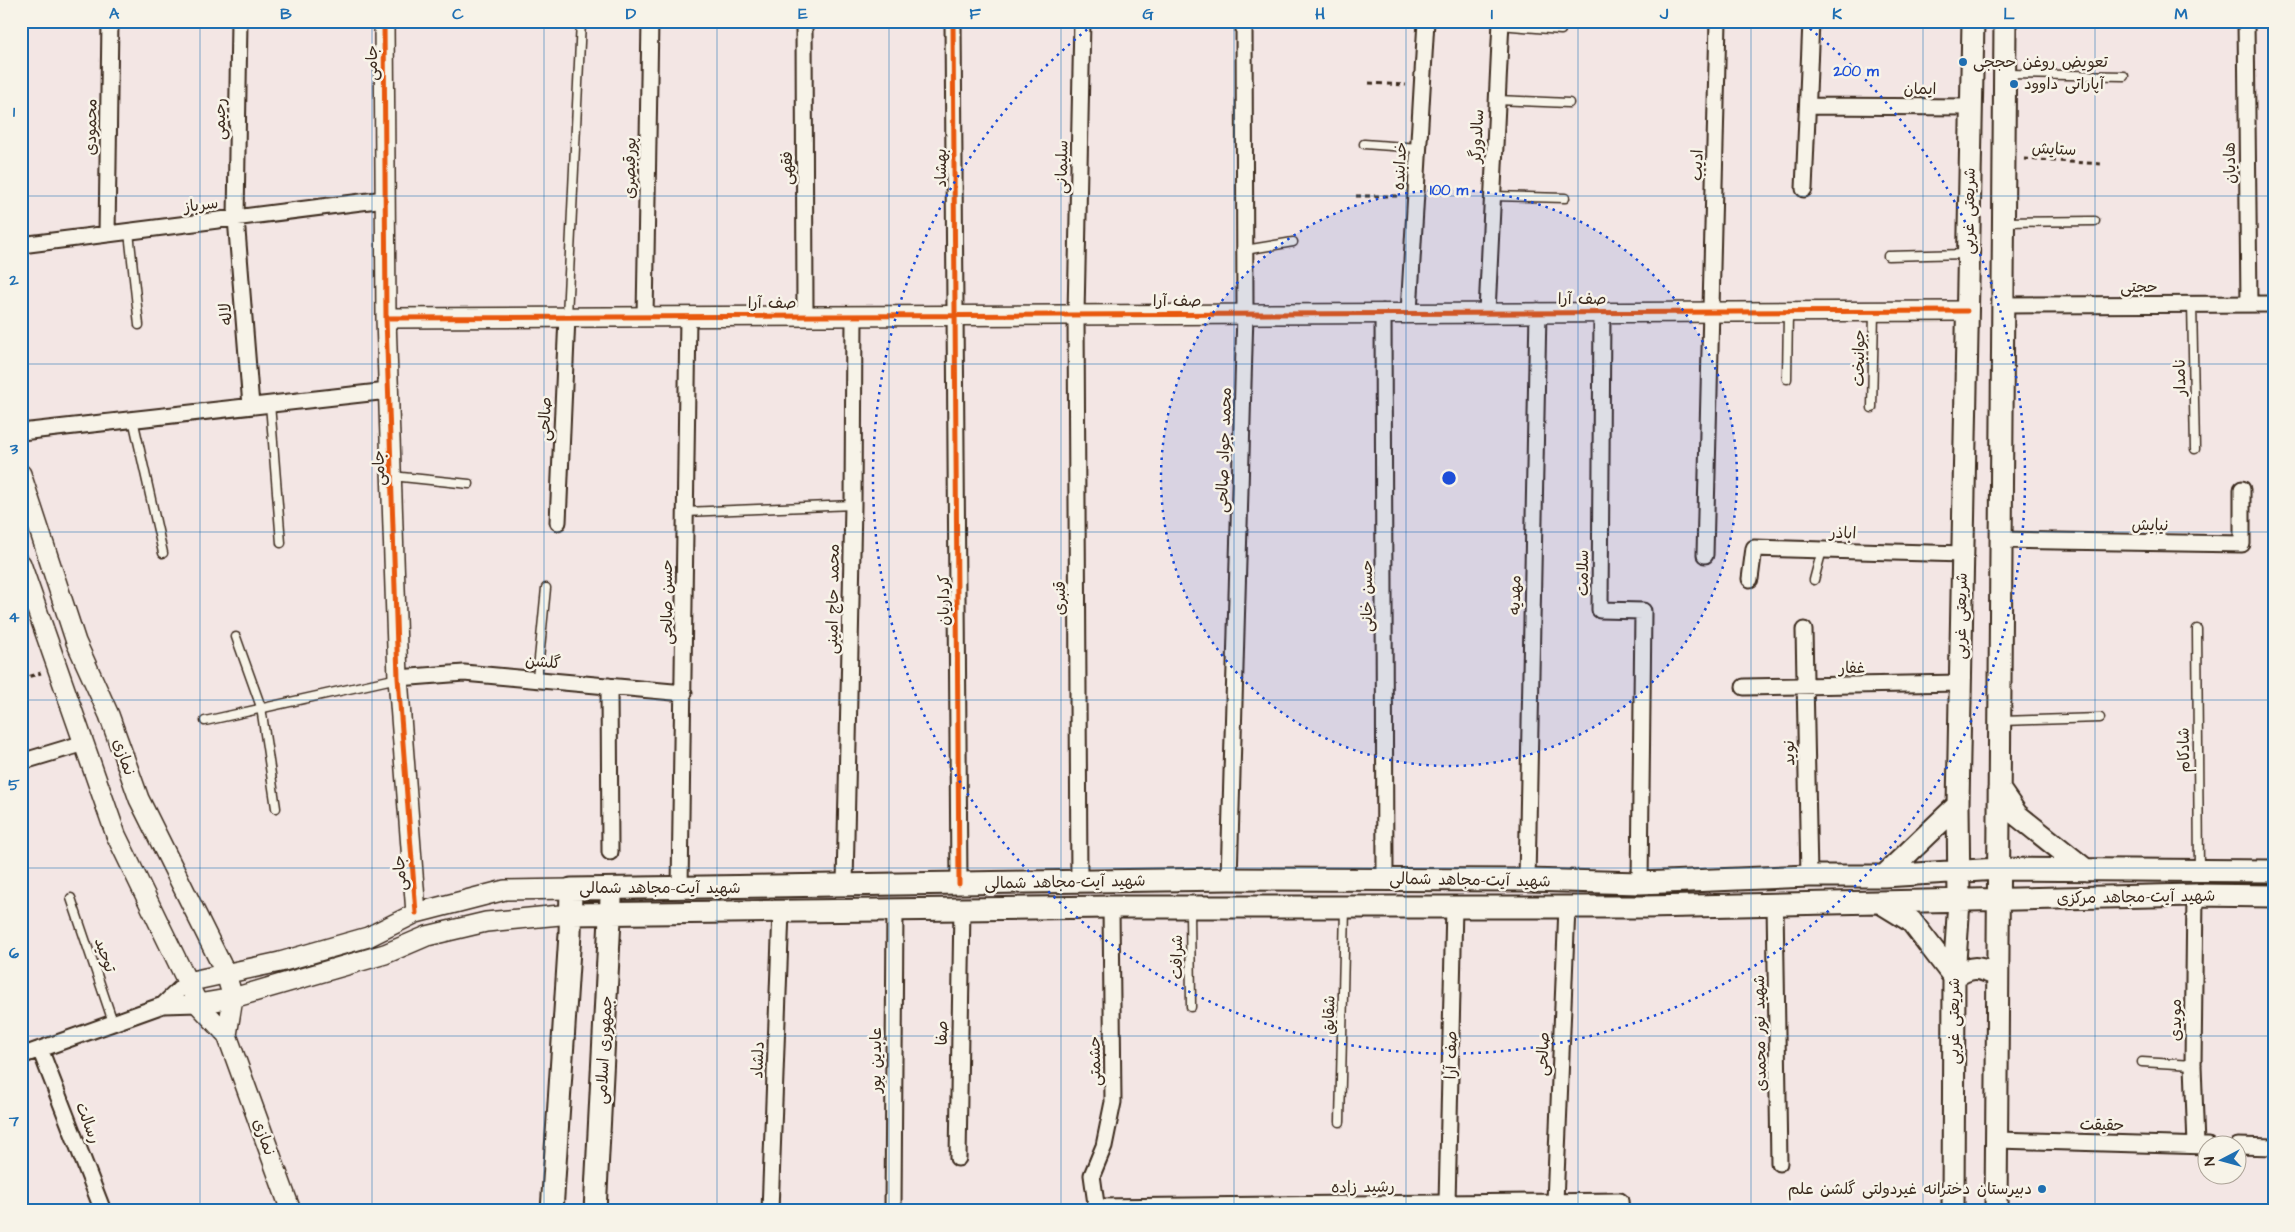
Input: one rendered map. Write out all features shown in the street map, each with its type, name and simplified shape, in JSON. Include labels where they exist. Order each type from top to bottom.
[{"type":"main road","name":"شریعتی غربی","points":[[1953,1211],[1954,977],[1959,902],[1957,872],[1958,805],[1973,21]]},
{"type":"main road","points":[[1996,1211],[2005,222],[2005,21]]},
{"type":"main road","points":[[1999,788],[2017,815],[2086,870]]},
{"type":"main road","points":[[1884,876],[1958,805]]},
{"type":"main road","name":"شهید آیت-مجاهد مرکزی","points":[[1957,872],[1998,869],[2274,871]]},
{"type":"main road","name":"شهید آیت-مجاهد شمالی","points":[[570,889],[1229,879],[1527,880],[1640,883],[1957,872]]},
{"type":"main road","points":[[1846,876],[1849,902]]},
{"type":"main road","name":"جمهوری اسلامی","points":[[595,1211],[612,913],[611,888]]},
{"type":"main road","points":[[552,1211],[571,914],[570,889]]},
{"type":"main road","name":"شهید آیت-مجاهد مرکزی","points":[[1959,902],[1998,899],[2195,895],[2274,896]]},
{"type":"main road","points":[[1880,902],[1911,921],[1954,977],[1968,968],[1982,969],[1997,975]]},
{"type":"main road","name":"شهید آیت-مجاهد شمالی","points":[[571,914],[962,908],[1454,908],[1959,902]]},
{"type":"street","name":"محمودی","points":[[107,234],[110,21]]},
{"type":"street","name":"رحیمی","points":[[236,218],[239,21]]},
{"type":"street","name":"جامی","points":[[384,21],[386,318],[398,678],[416,913]]},
{"type":"street","name":"پورقیصری","points":[[645,316],[650,21]]},
{"type":"street","name":"فقهی","points":[[804,21],[805,315]]},
{"type":"street","name":"بهشاد","points":[[953,21],[955,315]]},
{"type":"street","name":"سلیمانی","points":[[1076,314],[1082,21]]},
{"type":"street","name":"محمد جواد صالحی","points":[[1229,879],[1245,313],[1244,21]]},
{"type":"street","name":"خدابنده","points":[[1409,312],[1426,21]]},
{"type":"street","name":"ادیب","points":[[1705,555],[1718,21]]},
{"type":"street","points":[[1804,189],[1811,21]]},
{"type":"street","name":"هادیان","points":[[2246,21],[2249,304]]},
{"type":"street","name":"سالدورگر","points":[[1487,312],[1500,23]]},
{"type":"street","name":"ایمان","points":[[1808,106],[1971,107]]},
{"type":"street","name":"سرباز","points":[[21,245],[385,200]]},
{"type":"street","name":"لاله","points":[[236,218],[251,406]]},
{"type":"street","name":"حجتی","points":[[2004,305],[2274,304]]},
{"type":"street","name":"صف آرا","points":[[386,318],[1710,310],[1967,311]]},
{"type":"street","name":"مهدیه","points":[[1527,880],[1538,311]]},
{"type":"street","name":"سلامت","points":[[1602,311],[1600,610],[1643,610],[1640,883]]},
{"type":"street","name":"حسن خانی","points":[[1383,312],[1385,879]]},
{"type":"street","name":"قنبری","points":[[1076,314],[1080,882]]},
{"type":"street","name":"محمد حاج امینی","points":[[845,884],[853,506],[854,315]]},
{"type":"street","name":"کرداریان","points":[[955,315],[959,884]]},
{"type":"street","name":"حسن صالحی","points":[[680,888],[688,316]]},
{"type":"street","name":"صالحی","points":[[558,522],[567,317]]},
{"type":"street","points":[[21,432],[388,391]]},
{"type":"street","name":"نمازی","points":[[21,474],[76,642],[109,715],[139,799],[226,974],[233,998],[228,1035]]},
{"type":"street","name":"نیایش","points":[[2002,540],[2242,544],[2242,489]]},
{"type":"street","name":"اباذر","points":[[1750,579],[1754,548],[1962,554]]},
{"type":"street","name":"نمازی","points":[[21,564],[116,834],[198,1004],[228,1035],[291,1211]]},
{"type":"street","name":"نوید","points":[[1804,630],[1809,876]]},
{"type":"street","name":"گلشن","points":[[398,678],[464,673],[684,693]]},
{"type":"street","name":"غفار","points":[[1744,687],[1960,683]]},
{"type":"street","points":[[609,686],[610,852]]},
{"type":"street","points":[[21,762],[84,743]]},
{"type":"street","name":"شهید آیت-مجاهد شمالی","points":[[187,982],[280,962],[368,937],[416,913],[504,890],[570,889]]},
{"type":"street","name":"مویدی","points":[[2195,895],[2193,1065],[2201,1134]]},
{"type":"street","name":"شهید نور محمدی","points":[[1775,903],[1779,1163]]},
{"type":"street","name":"حشمتی","points":[[1097,1209],[1092,1176],[1104,1146],[1113,1102],[1111,907]]},
{"type":"street","name":"صالحی","points":[[1555,1202],[1567,907]]},
{"type":"street","name":"صفا","points":[[958,1158],[962,908]]},
{"type":"street","name":"صف آرا","points":[[1447,1203],[1454,908]]},
{"type":"street","name":"عابدین پور","points":[[893,1211],[895,909]]},
{"type":"street","name":"دلشاد","points":[[770,1211],[781,911]]},
{"type":"street","name":"شهید آیت-مجاهد شمالی","points":[[198,1004],[233,998],[385,954],[427,936],[486,922],[571,914]]},
{"type":"street","points":[[163,1006],[187,982]]},
{"type":"street","points":[[21,1056],[113,1022],[163,1006],[198,1004]]},
{"type":"street","name":"رسالت","points":[[40,1049],[103,1211]]},
{"type":"street","name":"حقیقت","points":[[1996,1140],[2198,1145]]},
{"type":"street","points":[[2248,1146],[2274,1147]]},
{"type":"street","name":"رشید زاده","points":[[1097,1209],[1396,1207],[1447,1203],[1620,1202],[1620,1211]]},
{"type":"lane","points":[[567,317],[582,21]]},
{"type":"lane","points":[[1500,23],[1561,30]]},
{"type":"lane","points":[[2006,74],[2124,76]]},
{"type":"lane","points":[[1497,100],[1569,103]]},
{"type":"lane","points":[[1364,144],[1418,148]]},
{"type":"lane","points":[[1492,196],[1565,198]]},
{"type":"lane","points":[[2005,222],[2095,221]]},
{"type":"lane","points":[[129,232],[139,325]]},
{"type":"lane","points":[[1245,250],[1293,242]]},
{"type":"lane","points":[[1888,256],[1968,254]]},
{"type":"lane","name":"نامدار","points":[[2192,304],[2195,449]]},
{"type":"lane","name":"جوانبخت","points":[[1872,408],[1874,310]]},
{"type":"lane","points":[[1787,379],[1788,311]]},
{"type":"lane","points":[[270,404],[281,543]]},
{"type":"lane","points":[[133,419],[163,552]]},
{"type":"lane","points":[[392,476],[469,484]]},
{"type":"lane","points":[[685,512],[853,506]]},
{"type":"lane","points":[[1814,580],[1822,550]]},
{"type":"lane","points":[[537,680],[546,588]]},
{"type":"lane","name":"شادکام","points":[[2196,629],[2199,870]]},
{"type":"lane","points":[[236,637],[261,707],[276,808]]},
{"type":"lane","points":[[205,721],[398,678]]},
{"type":"lane","points":[[2000,721],[2100,718]]},
{"type":"lane","name":"توحید","points":[[71,898],[113,1022]]},
{"type":"lane","name":"شرافت","points":[[1190,907],[1191,1007]]},
{"type":"lane","name":"شقایق","points":[[1340,1122],[1345,908]]},
{"type":"lane","points":[[2142,1062],[2193,1065]]},
{"type":"path","points":[[1369,83],[1422,86]]},
{"type":"path","points":[[1356,196],[1416,196]]},
{"type":"cycle path","points":[[384,21],[386,318],[398,678],[416,913]]},
{"type":"cycle path","points":[[953,21],[959,884]]},
{"type":"cycle path","points":[[386,318],[1967,311]]},
{"type":"place","name":"تعویض روغن حججی","points":[[1963,62]]},
{"type":"place","name":"آپاراتی داوود","points":[[2014,84]]},
{"type":"place","name":"دبیرستان دخترانه غیردولتی گلشن علم","points":[[2042,1189]]}]
